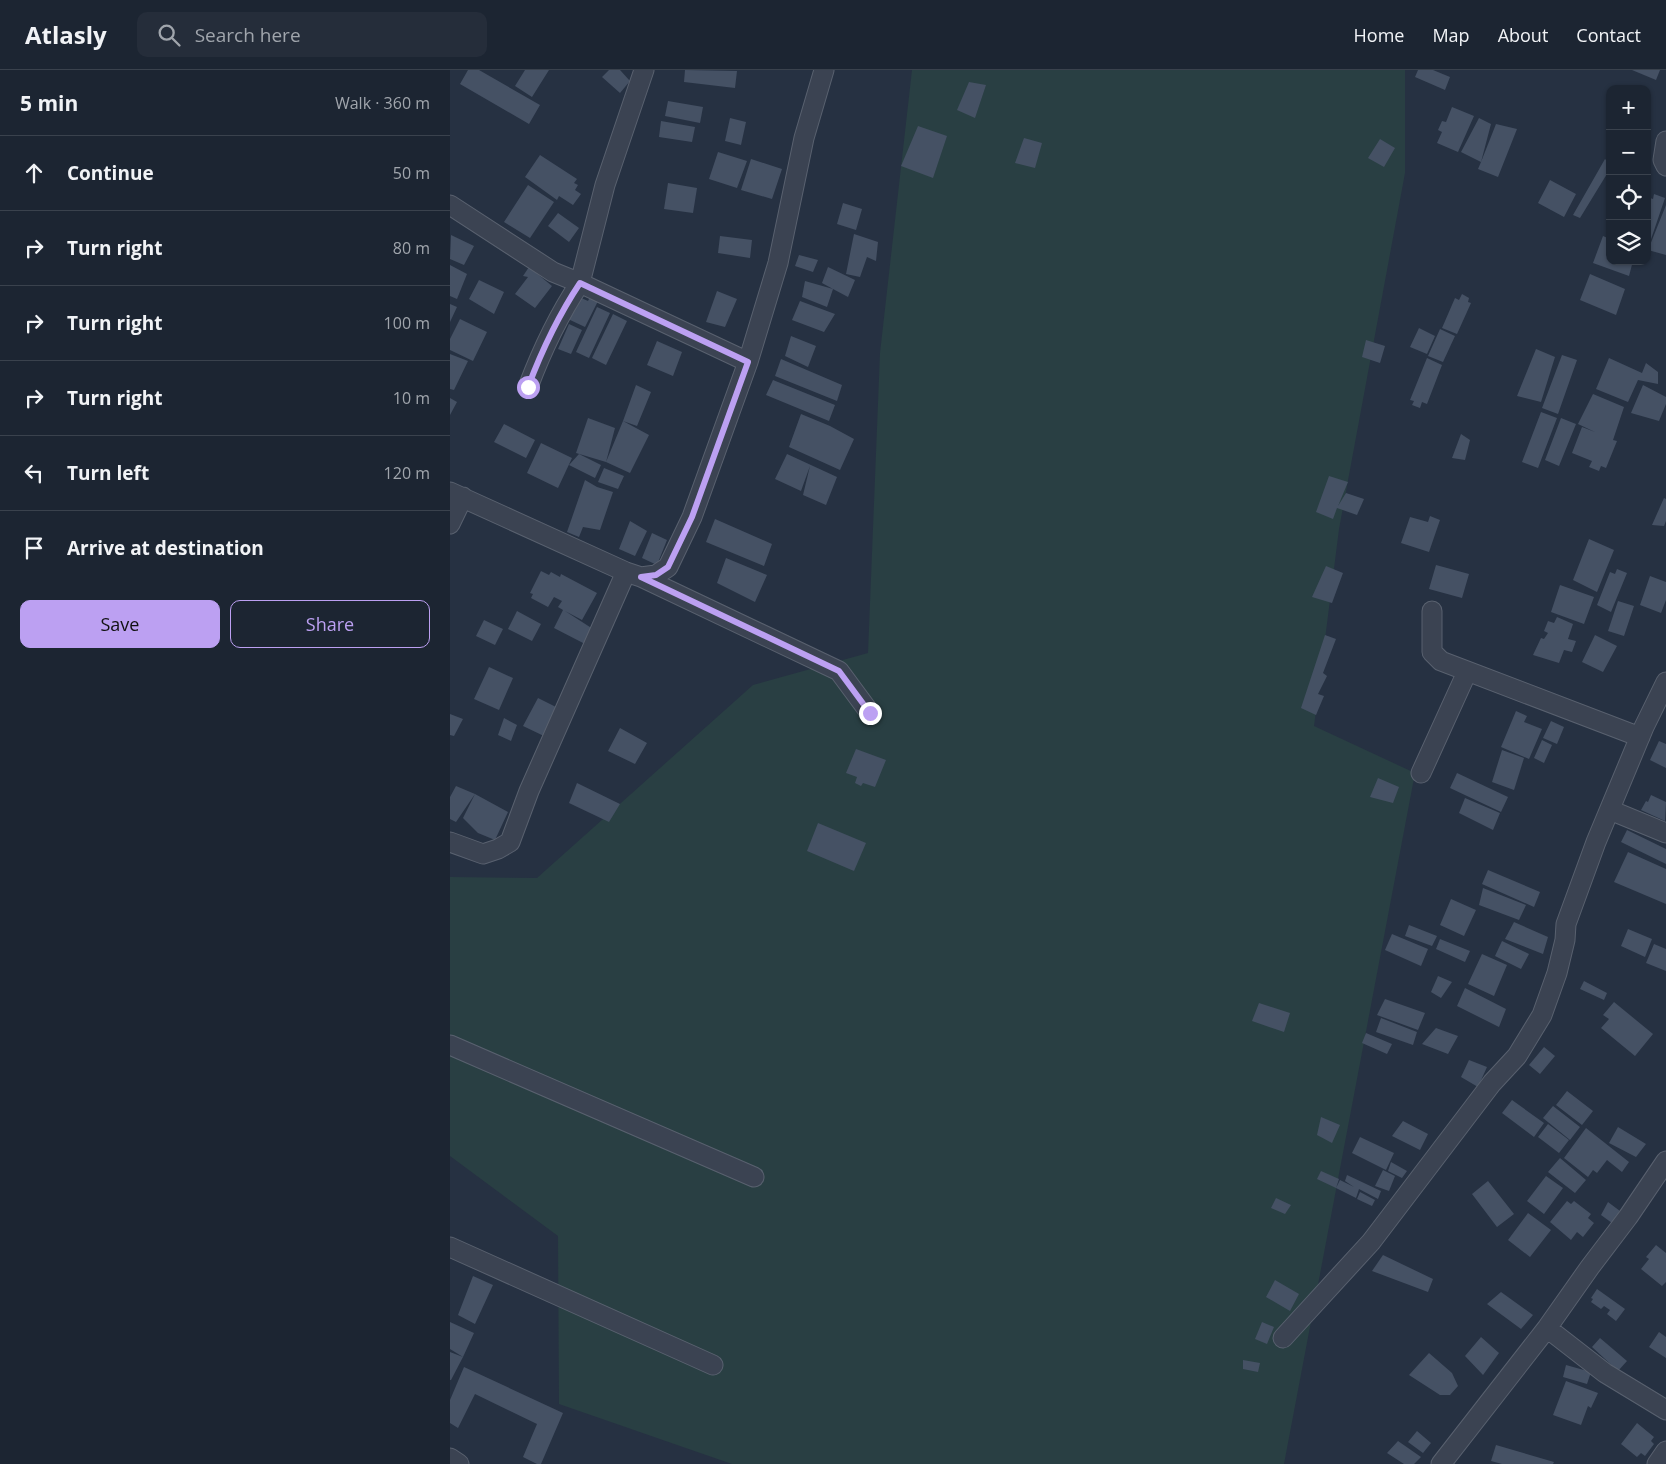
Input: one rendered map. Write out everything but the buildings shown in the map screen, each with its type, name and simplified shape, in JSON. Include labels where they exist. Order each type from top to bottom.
[{"type":"street","points":[[528,387],[543,347],[566,304],[580,283],[605,185],[644,70]]},
{"type":"street","points":[[633,575],[656,575],[668,567],[692,517],[748,362],[778,263],[804,138],[824,70]]},
{"type":"street","points":[[1666,141],[1663,160],[1666,166]]},
{"type":"street","points":[[450,205],[553,272],[748,362]]},
{"type":"street","points":[[450,524],[456,495],[839,671],[870,713]]},
{"type":"street","points":[[450,842],[483,854],[498,849],[510,842],[529,792],[633,575]]},
{"type":"street","points":[[1432,611],[1432,652],[1442,661],[1640,737]]},
{"type":"street","points":[[1421,773],[1467,672]]},
{"type":"street","points":[[1283,1338],[1371,1242],[1492,1083],[1517,1056],[1542,1015],[1557,973],[1565,940],[1566,924],[1599,833],[1619,784],[1666,682]]},
{"type":"street","points":[[1610,810],[1666,833]]},
{"type":"street","points":[[450,1045],[754,1177]]},
{"type":"street","points":[[1441,1464],[1547,1328],[1628,1217],[1666,1161]]},
{"type":"street","points":[[450,1247],[714,1365]]},
{"type":"street","points":[[1547,1328],[1605,1373],[1666,1410]]},
{"type":"street","points":[[1657,1464],[1666,1451]]},
{"type":"street","points":[[450,1458],[459,1464]]},
{"type":"green space","points":[[912,70],[1405,70],[1405,173],[1339,529],[1314,726],[1415,773],[1284,1464],[732,1464],[559,1404],[558,1236],[450,1156],[450,877],[537,878],[753,685],[868,653],[880,353]]},
{"type":"route","points":[[528,387],[543,347],[566,304],[580,283],[748,362],[692,517],[668,567],[656,575],[641,577],[839,671],[870,713]]}]
